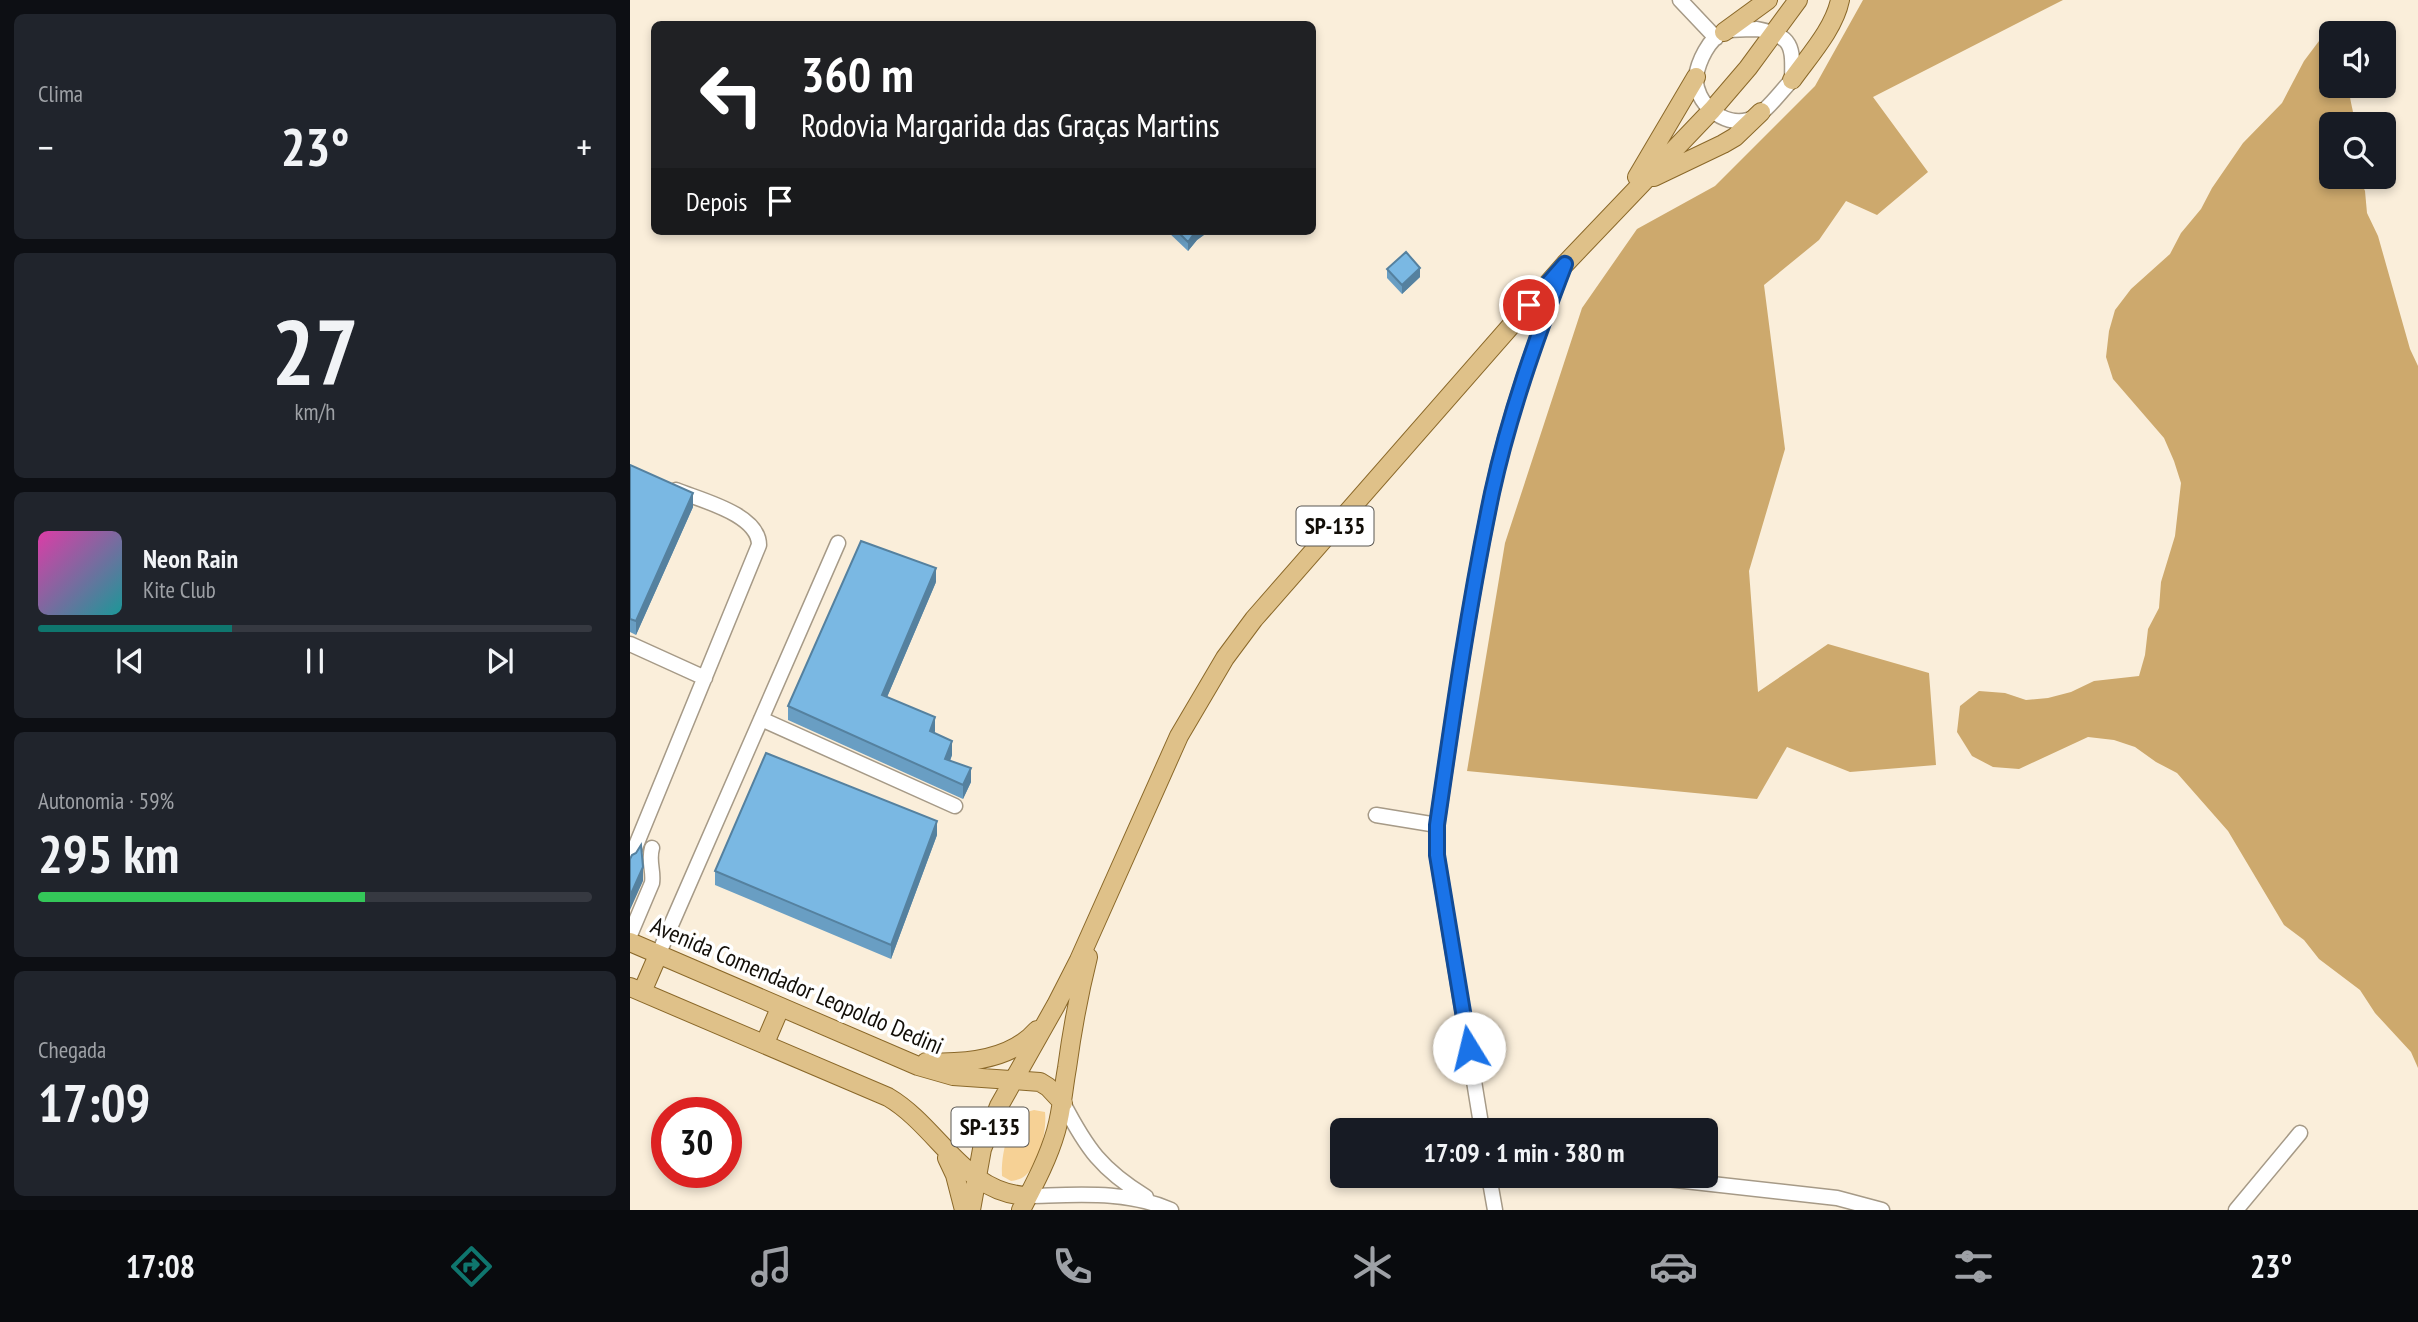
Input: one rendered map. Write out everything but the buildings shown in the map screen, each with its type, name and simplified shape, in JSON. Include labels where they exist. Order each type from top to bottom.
[{"type":"main road","points":[[1720,35],[1768,0]]},
{"type":"main road","name":"SP-135","points":[[971,1210],[989,1128],[1056,1005],[1104,906],[1179,736],[1225,658],[1254,619],[1565,264],[1712,110],[1775,33],[1798,0]]},
{"type":"main road","points":[[1792,80],[1829,28],[1840,0]]},
{"type":"main road","points":[[1696,78],[1638,176],[1638,187],[1735,137],[1762,112]]},
{"type":"main road","name":"SP-135","points":[[1024,1203],[1047,1158],[1063,1103],[1081,988],[1104,906]]},
{"type":"main road","name":"Avenida Comendador Leopoldo Dedini","points":[[630,942],[933,1072],[953,1076],[1040,1082],[1063,1103]]},
{"type":"main road","points":[[658,955],[636,989],[888,1097],[912,1114],[976,1178],[1024,1203]]},
{"type":"main road","points":[[903,1059],[953,1062],[1006,1052],[1027,1040],[1056,1005]]},
{"type":"main road","points":[[765,1043],[780,1008]]},
{"type":"main road","points":[[937,1140],[955,1175],[964,1210]]},
{"type":"street","points":[[1680,0],[1720,35]]},
{"type":"street","points":[[1757,29],[1775,33],[1787,42],[1793,51],[1792,80],[1762,112],[1748,120],[1738,121],[1724,118],[1704,103],[1696,78],[1704,52],[1720,35],[1757,29]]},
{"type":"street","points":[[1480,1118],[1437,855],[1437,825],[1471,603],[1492,491],[1513,411],[1565,264]]},
{"type":"street","points":[[630,860],[756,555],[759,537],[743,518],[668,486]]},
{"type":"street","points":[[658,955],[838,543]]},
{"type":"street","points":[[630,643],[705,678]]},
{"type":"street","points":[[761,719],[955,806]]},
{"type":"street","points":[[1376,816],[1437,825]]},
{"type":"street","points":[[630,935],[652,883],[649,864],[652,848]]},
{"type":"street","points":[[1063,1103],[1078,1133],[1094,1156],[1116,1177],[1165,1207]]},
{"type":"street","points":[[2236,1210],[2300,1133]]},
{"type":"street","points":[[1718,1185],[1837,1198],[1882,1210]]},
{"type":"street","points":[[1491,1188],[1495,1210]]},
{"type":"street","points":[[1024,1203],[1109,1195],[1165,1207]]},
{"type":"shaded area","points":[[1863,0],[2063,0],[1873,97],[1928,172],[1877,215],[1846,201],[1819,240],[1764,285],[1785,449],[1749,571],[1758,692],[1828,644],[1929,673],[1936,765],[1850,772],[1787,747],[1757,799],[1467,771],[1505,543],[1582,308],[1637,229],[1715,186],[1815,86]]},
{"type":"shaded area","points":[[2319,41],[2319,98],[2350,98],[2353,112],[2319,112],[2319,189],[2364,189],[2367,213],[2378,236],[2410,349],[2418,366],[2418,1068],[2411,1052],[2375,1013],[2360,990],[2319,959],[2304,940],[2284,925],[2228,831],[2177,773],[2135,747],[2114,740],[2088,737],[2019,769],[1993,767],[1972,756],[1957,732],[1960,706],[1979,691],[2005,693],[2026,700],[2048,698],[2071,692],[2094,681],[2139,676],[2148,629],[2159,608],[2161,582],[2175,536],[2181,483],[2164,438],[2113,379],[2106,357],[2109,331],[2115,310],[2131,289],[2170,254],[2181,233],[2201,209],[2243,143],[2282,103],[2304,61]]},
{"type":"shaded area","points":[[1034,1110],[1045,1112],[1044,1137],[1039,1155],[1026,1175],[1011,1181],[1002,1176],[1008,1137],[1018,1119]]},
{"type":"route","points":[[1469,1048],[1437,855],[1437,825],[1471,603],[1492,491],[1513,411],[1538,334],[1565,264],[1529,305]]}]
